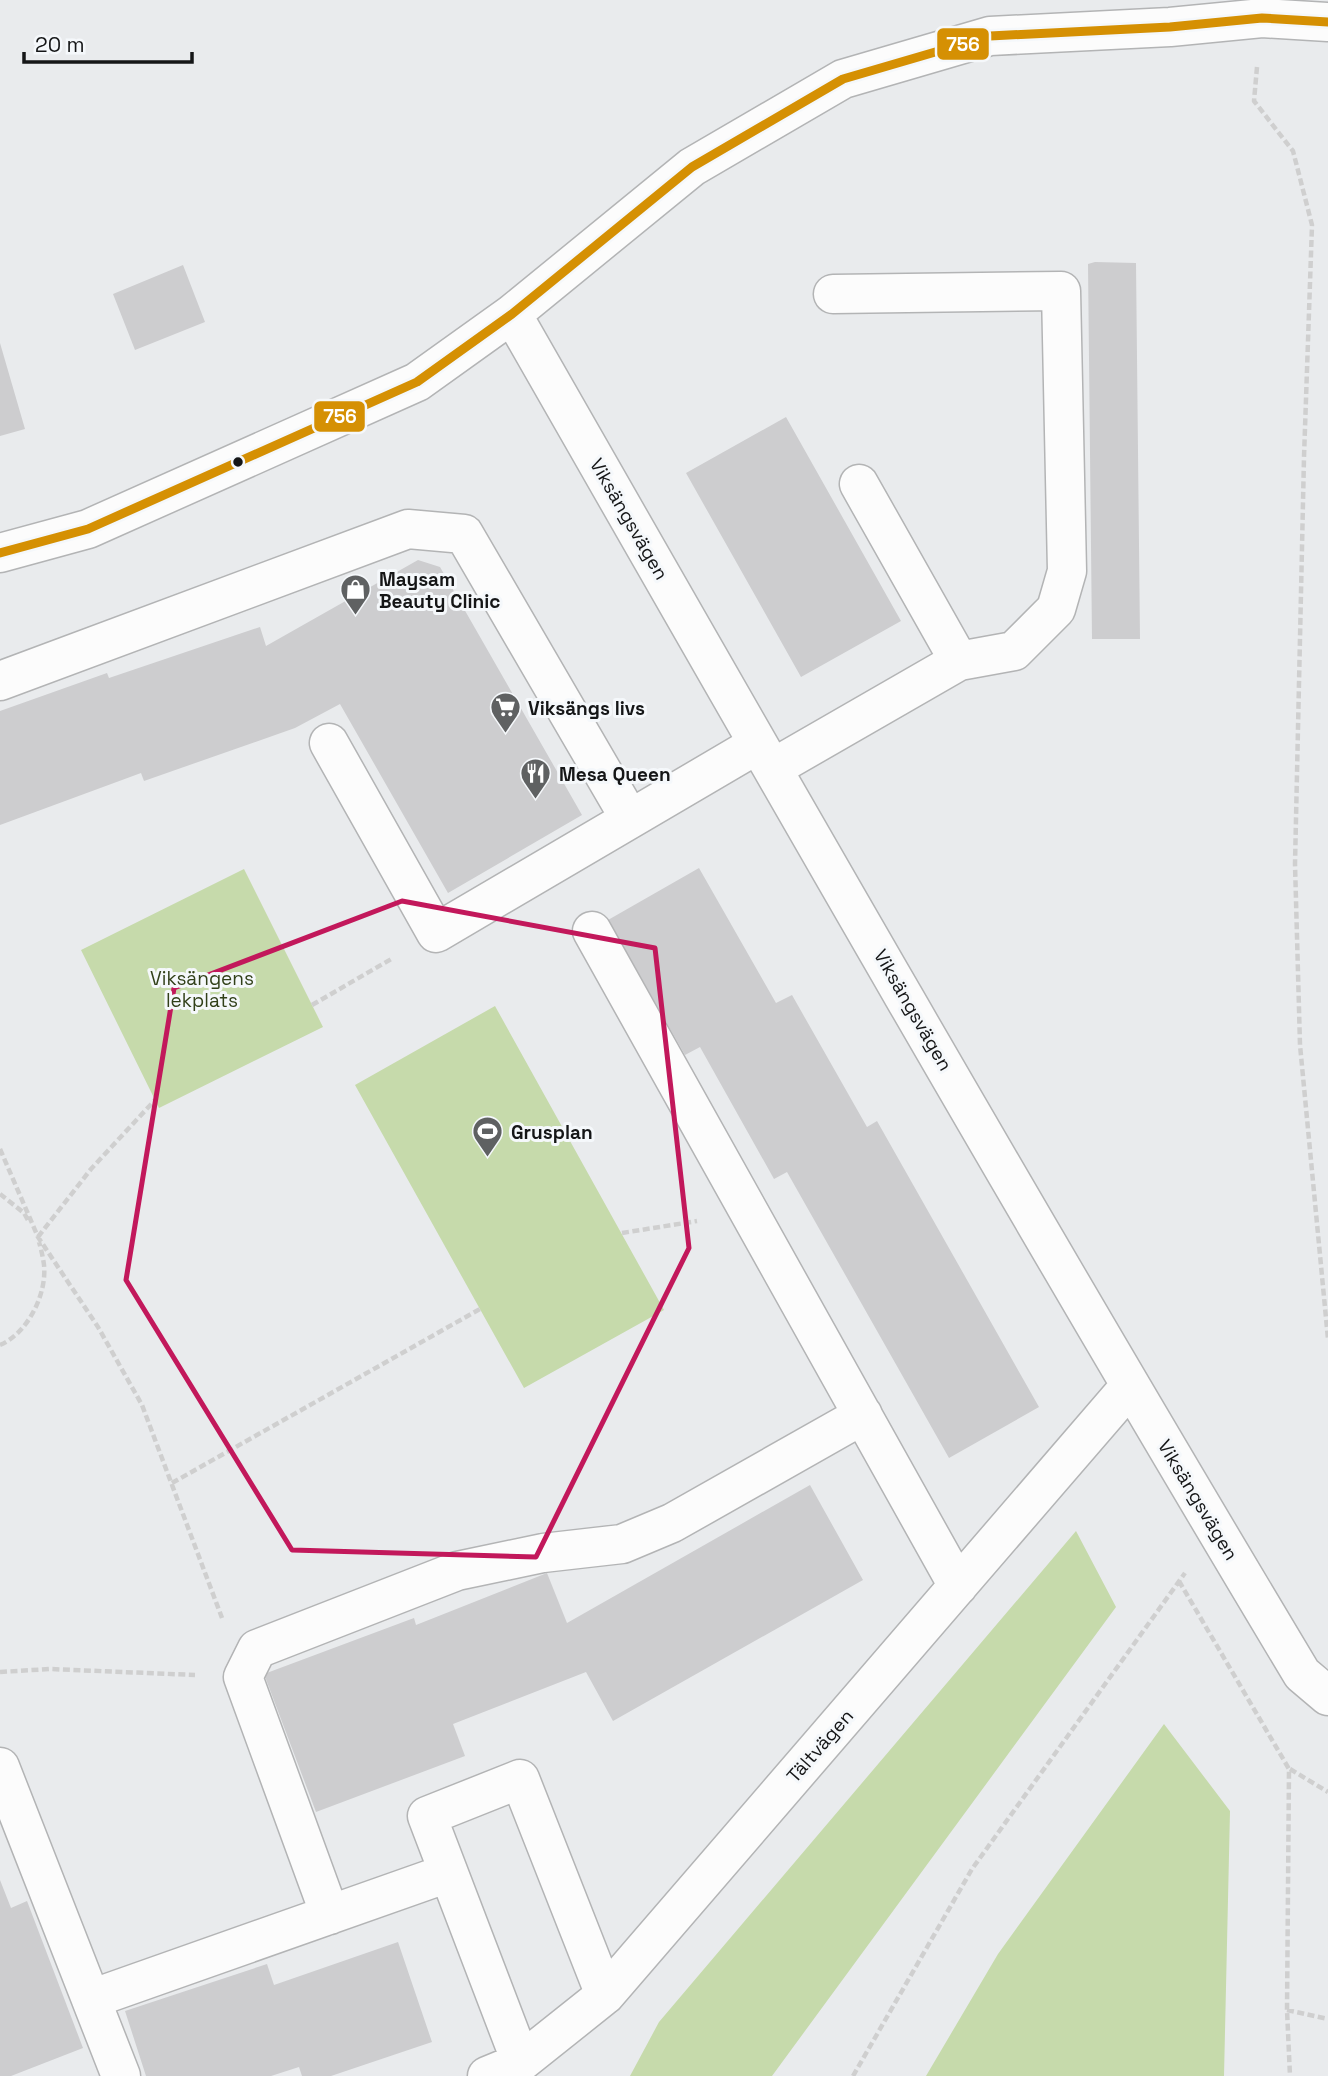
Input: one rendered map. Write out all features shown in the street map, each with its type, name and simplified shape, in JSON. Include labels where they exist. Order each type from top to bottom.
[{"type":"street","points":[[0,552],[88,528],[417,382],[512,314],[692,167],[844,79],[990,36],[1170,27],[1262,18],[1328,22]]},
{"type":"street","points":[[329,743],[436,933],[630,819],[959,661],[1014,651],[1056,609],[1067,571],[1061,291],[833,294]]},
{"type":"street","name":"Viksängsvägen","points":[[512,314],[1130,1386],[1302,1674],[1328,1696]]},
{"type":"street","points":[[859,484],[959,661]]},
{"type":"street","points":[[0,681],[408,528],[464,534],[630,819]]},
{"type":"street","points":[[592,931],[958,1586]]},
{"type":"street","name":"Tältvägen","points":[[504,2069],[605,1995],[1130,1386]]},
{"type":"street","points":[[330,1915],[243,1677],[257,1649],[457,1571],[543,1553],[622,1544],[672,1522],[863,1415]]},
{"type":"street","points":[[0,1767],[121,2076]]},
{"type":"street","points":[[504,2069],[448,1873],[427,1816],[520,1779],[605,1995]]},
{"type":"street","points":[[91,1999],[448,1873]]},
{"type":"path","points":[[1262,18],[1254,101],[1293,152],[1312,225],[1295,864],[1300,1045],[1328,1339]]},
{"type":"path","points":[[312,1005],[436,933]]},
{"type":"path","points":[[38,1237],[91,1168],[155,1100]]},
{"type":"path","points":[[0,1149],[38,1237],[44,1266],[40,1296],[27,1322],[6,1343],[0,1345]]},
{"type":"path","points":[[0,1194],[24,1213],[98,1327],[142,1405],[205,1568],[243,1677],[50,1669],[0,1672]]},
{"type":"path","points":[[622,1233],[749,1212]]},
{"type":"path","points":[[172,1483],[480,1310]]},
{"type":"path","points":[[853,2076],[972,1870],[1216,1530]]},
{"type":"path","points":[[1179,1581],[1289,1769],[1328,1792]]},
{"type":"path","points":[[1289,1769],[1287,2010],[1290,2076]]},
{"type":"path","points":[[1287,2010],[1328,2019]]},
{"type":"highlighted area","points":[[402,901],[655,948],[689,1248],[536,1557],[292,1550],[126,1280],[174,988]]},
{"type":"green space","name":"Viksängens lekplats","points":[[244,869],[323,1027],[159,1108],[81,950]]},
{"type":"green space","name":"Grusplan","points":[[495,1006],[664,1310],[524,1388],[355,1085]]},
{"type":"green space","points":[[1076,1531],[1116,1607],[772,2076],[630,2076],[659,2022]]},
{"type":"green space","points":[[1164,1724],[1230,1811],[1224,2076],[926,2076],[998,1954]]},
{"type":"building","points":[[1136,263],[1140,639],[1092,639],[1088,264]]},
{"type":"building","points":[[183,265],[205,322],[135,350],[113,294]]},
{"type":"building","points":[[0,343],[25,429],[0,436]]},
{"type":"building","points":[[786,417],[901,621],[801,677],[686,473]]},
{"type":"building","points":[[418,560],[440,567],[582,815],[448,893],[340,704],[295,728],[144,781],[141,773],[0,825],[0,711],[107,673],[109,678],[260,627],[266,646]]},
{"type":"building","points":[[699,868],[776,1003],[792,995],[867,1127],[877,1121],[1039,1407],[949,1458],[787,1172],[774,1179],[700,1047],[685,1055],[608,920]]},
{"type":"building","points":[[810,1485],[863,1580],[613,1721],[586,1672],[453,1724],[465,1756],[316,1812],[264,1674],[414,1618],[416,1625],[547,1573],[567,1623]]},
{"type":"building","points":[[0,1880],[11,1908],[27,1901],[83,2048],[11,2076],[0,2076]]},
{"type":"building","points":[[398,1942],[432,2042],[331,2076],[302,2076],[299,2067],[271,2076],[146,2076],[125,2011],[267,1964],[274,1985]]},
{"type":"transit line","name":"756","points":[[0,553],[88,529],[417,382],[512,314],[692,167],[843,79],[990,36],[1170,27],[1262,18],[1328,22]]},
{"type":"place","name":"Maysam Beauty Clinic","points":[[356,617]]},
{"type":"place","name":"Viksängs livs","points":[[505,735]]},
{"type":"place","name":"Mesa Queen","points":[[536,801]]},
{"type":"place","name":"Grusplan","points":[[488,1159]]}]
